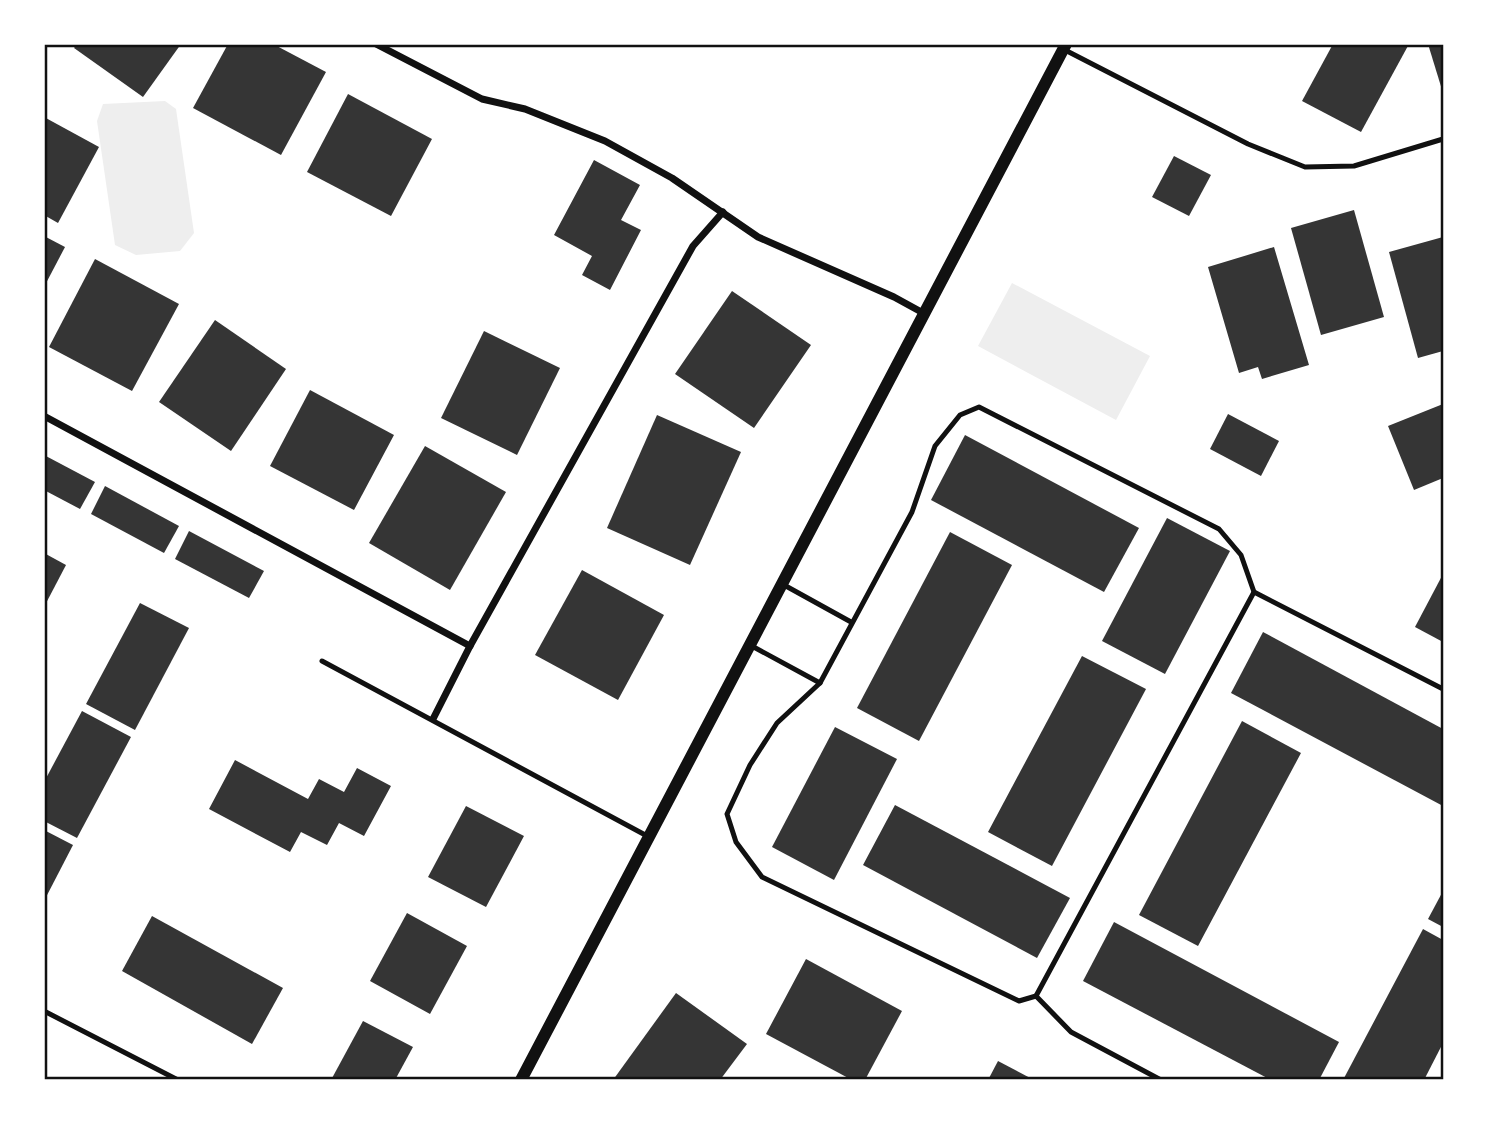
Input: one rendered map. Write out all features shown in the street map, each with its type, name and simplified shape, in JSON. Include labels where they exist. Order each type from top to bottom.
[{"type":"street","points":[[376,44],[482,99],[526,109],[605,141],[672,178],[758,237],[894,296],[925,314]]},
{"type":"street","points":[[521,1080],[1065,46]]},
{"type":"street","points":[[433,719],[470,646],[694,246],[723,212]]},
{"type":"street","points":[[44,416],[470,646]]},
{"type":"lane","points":[[1065,46],[1248,144],[1305,167],[1354,166],[1443,139]]},
{"type":"lane","points":[[1254,592],[1036,996],[1019,1001],[762,877],[736,842],[727,814],[750,765],[777,723],[820,683],[912,512],[935,446],[960,415],[978,408],[1219,529],[1241,555],[1254,592],[1443,689]]},
{"type":"lane","points":[[782,584],[851,622]]},
{"type":"lane","points":[[750,645],[820,683]]},
{"type":"lane","points":[[323,661],[649,837]]},
{"type":"lane","points":[[1036,996],[1071,1032],[1161,1080]]},
{"type":"lane","points":[[44,1011],[178,1080]]},
{"type":"shaded area","points":[[165,101],[176,109],[194,233],[180,251],[136,255],[115,245],[97,121],[103,104]]},
{"type":"shaded area","points":[[1012,283],[1150,356],[1116,420],[978,346]]},
{"type":"building","points":[[77,44],[181,44],[143,97],[74,48]]},
{"type":"building","points":[[228,44],[273,44],[326,72],[281,155],[193,108]]},
{"type":"building","points":[[1333,44],[1409,44],[1361,132],[1302,101]]},
{"type":"building","points":[[1428,44],[1443,44],[1443,93]]},
{"type":"building","points":[[348,94],[432,139],[391,216],[307,172]]},
{"type":"building","points":[[44,117],[99,147],[58,223],[44,215]]},
{"type":"building","points":[[1174,156],[1211,175],[1189,216],[1152,197]]},
{"type":"building","points":[[594,160],[640,185],[621,220],[641,230],[610,290],[582,275],[592,256],[554,235]]},
{"type":"building","points":[[1354,210],[1384,317],[1321,335],[1291,228]]},
{"type":"building","points":[[44,236],[65,247],[44,287]]},
{"type":"building","points":[[1443,237],[1443,351],[1418,358],[1389,252]]},
{"type":"building","points":[[1274,247],[1309,365],[1262,379],[1258,367],[1239,373],[1208,267]]},
{"type":"building","points":[[95,259],[179,304],[132,391],[49,347]]},
{"type":"building","points":[[732,291],[811,345],[754,428],[675,374]]},
{"type":"building","points":[[215,320],[286,369],[231,451],[159,402]]},
{"type":"building","points":[[484,331],[560,368],[517,455],[441,418]]},
{"type":"building","points":[[310,390],[394,435],[354,510],[270,466]]},
{"type":"building","points":[[1443,404],[1443,478],[1414,490],[1388,426]]},
{"type":"building","points":[[1228,414],[1279,441],[1261,476],[1210,449]]},
{"type":"building","points":[[657,415],[741,452],[690,565],[607,528]]},
{"type":"building","points":[[965,435],[1139,528],[1104,592],[931,500]]},
{"type":"building","points":[[425,446],[506,492],[450,590],[369,543]]},
{"type":"building","points":[[44,455],[95,482],[80,509],[44,490]]},
{"type":"building","points":[[105,486],[179,526],[164,553],[91,514]]},
{"type":"building","points":[[1167,518],[1230,551],[1165,674],[1102,641]]},
{"type":"building","points":[[189,531],[264,571],[249,598],[175,559]]},
{"type":"building","points":[[950,532],[1012,565],[919,741],[857,708]]},
{"type":"building","points":[[44,553],[66,565],[44,607]]},
{"type":"building","points":[[582,570],[664,615],[618,700],[535,655]]},
{"type":"building","points":[[1443,574],[1443,642],[1415,627]]},
{"type":"building","points":[[140,603],[189,628],[135,730],[86,704]]},
{"type":"building","points":[[1263,632],[1443,729],[1443,806],[1231,693]]},
{"type":"building","points":[[1082,656],[1146,689],[1052,866],[988,832]]},
{"type":"building","points":[[82,711],[131,737],[77,838],[44,821],[44,782]]},
{"type":"building","points":[[1242,721],[1301,753],[1198,946],[1139,915]]},
{"type":"building","points":[[835,727],[897,759],[834,880],[772,847]]},
{"type":"building","points":[[235,760],[308,799],[319,779],[344,792],[357,768],[391,786],[364,836],[339,823],[327,845],[301,832],[290,852],[209,809]]},
{"type":"building","points":[[895,805],[1070,898],[1037,958],[863,865]]},
{"type":"building","points":[[466,806],[524,836],[486,907],[428,877]]},
{"type":"building","points":[[44,830],[73,845],[44,901]]},
{"type":"building","points":[[1443,891],[1443,927],[1428,919]]},
{"type":"building","points":[[407,913],[467,946],[430,1014],[370,981]]},
{"type":"building","points":[[152,916],[283,988],[252,1044],[122,971]]},
{"type":"building","points":[[1114,922],[1339,1042],[1319,1080],[1271,1080],[1083,981]]},
{"type":"building","points":[[1423,929],[1443,940],[1443,1043],[1424,1080],[1343,1080]]},
{"type":"building","points":[[806,959],[902,1011],[865,1080],[852,1080],[766,1034]]},
{"type":"building","points":[[676,993],[747,1044],[720,1080],[613,1080]]},
{"type":"building","points":[[363,1021],[413,1047],[395,1080],[331,1080]]},
{"type":"building","points":[[998,1061],[1034,1080],[988,1080]]}]
